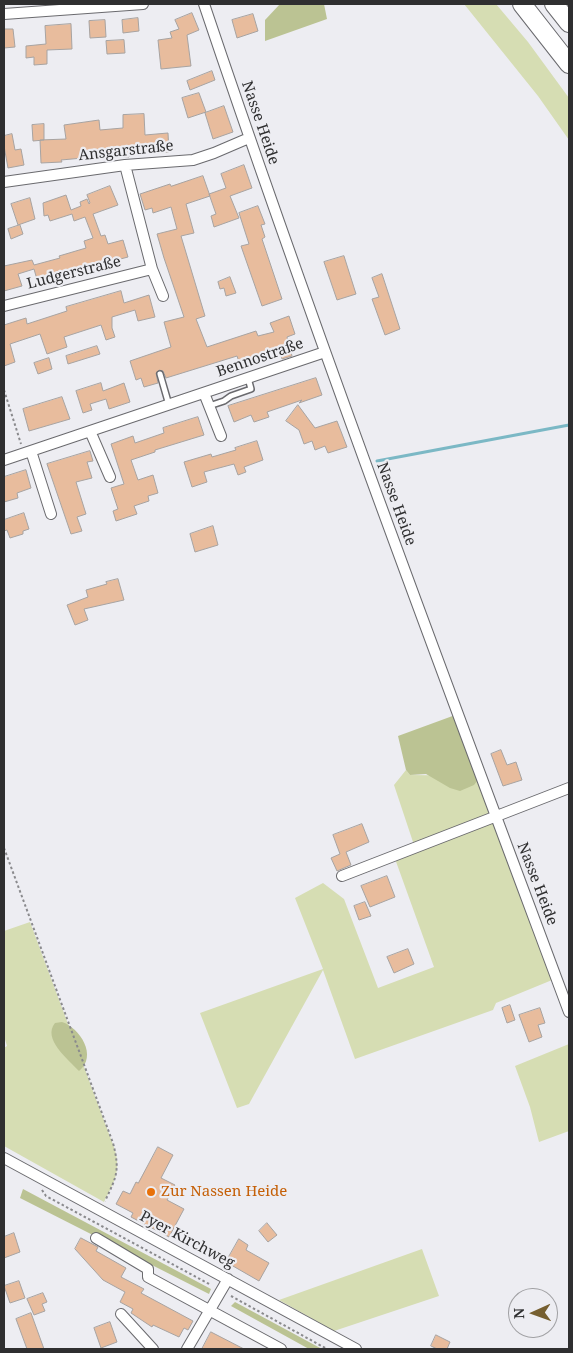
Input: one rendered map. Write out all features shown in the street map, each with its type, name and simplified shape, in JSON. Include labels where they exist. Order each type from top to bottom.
[{"type":"highway","points":[[522,4],[569,64]]},
{"type":"highway","points":[[555,4],[569,23]]},
{"type":"street","points":[[4,14],[143,4]]},
{"type":"street","name":"Nasse Heide","points":[[204,4],[249,138],[325,352],[569,1012]]},
{"type":"street","name":"Ansgarstraße","points":[[4,182],[125,164],[193,160],[249,138]]},
{"type":"street","points":[[125,164],[152,269],[163,296]]},
{"type":"street","name":"Ludgerstraße","points":[[4,306],[152,269]]},
{"type":"street","name":"Bennostraße","points":[[4,460],[325,352]]},
{"type":"street","name":"Bennostraße","points":[[204,393],[222,436]]},
{"type":"street","points":[[90,431],[110,477]]},
{"type":"street","points":[[27,452],[51,514]]},
{"type":"street","points":[[342,876],[569,788]]},
{"type":"street","name":"Pyer Kirchweg","points":[[4,1158],[356,1349]]},
{"type":"street","points":[[96,1238],[148,1269],[148,1277],[281,1349]]},
{"type":"street","points":[[187,1349],[228,1279]]},
{"type":"street","points":[[122,1314],[153,1349]]},
{"type":"lane","points":[[160,374],[169,404]]},
{"type":"lane","points":[[210,406],[251,389],[248,378]]},
{"type":"path","points":[[4,390],[27,452]]},
{"type":"path","points":[[4,848],[115,1150],[118,1168],[116,1178],[100,1210]]},
{"type":"path","points":[[38,1185],[46,1196],[327,1349]]},
{"type":"green space","points":[[280,4],[324,4],[327,19],[265,41],[265,20]]},
{"type":"green space","points":[[464,4],[496,4],[528,42],[569,98],[569,140],[538,96]]},
{"type":"green space","points":[[458,714],[481,776],[474,785],[460,791],[450,788],[426,774],[410,775],[406,770],[398,736]]},
{"type":"green space","points":[[406,770],[410,775],[481,776],[557,978],[496,1003],[493,1010],[355,1059],[323,970],[249,1104],[237,1108],[200,1013],[323,969],[295,898],[323,883],[344,899],[378,988],[434,967],[394,856],[415,848],[394,785]]},
{"type":"green space","points":[[30,922],[115,1150],[117,1171],[104,1202],[4,1146],[4,1048],[7,1046],[4,1036],[4,931]]},
{"type":"green space","points":[[62,1022],[75,1030],[87,1050],[87,1058],[79,1071],[63,1055],[54,1042],[52,1029],[55,1023]]},
{"type":"green space","points":[[569,1044],[569,1131],[539,1142],[530,1107],[515,1066]]},
{"type":"green space","points":[[23,1189],[211,1289],[209,1294],[20,1198]]},
{"type":"green space","points":[[422,1249],[439,1296],[334,1331],[279,1300]]},
{"type":"green space","points":[[235,1302],[322,1349],[309,1349],[231,1306]]},
{"type":"building","points":[[192,13],[199,30],[187,35],[191,66],[161,69],[158,40],[172,38],[170,32],[179,29],[175,20]]},
{"type":"building","points":[[253,14],[258,31],[237,38],[232,20]]},
{"type":"building","points":[[138,18],[139,31],[123,33],[122,20]]},
{"type":"building","points":[[105,20],[106,37],[90,38],[89,21]]},
{"type":"building","points":[[71,24],[72,49],[47,50],[47,64],[34,65],[34,57],[26,58],[26,46],[46,44],[45,26]]},
{"type":"building","points":[[4,29],[13,29],[15,47],[4,48]]},
{"type":"building","points":[[124,40],[125,53],[107,54],[106,41]]},
{"type":"building","points":[[212,71],[215,80],[190,90],[187,81]]},
{"type":"building","points":[[199,93],[206,112],[188,118],[182,98]]},
{"type":"building","points":[[224,106],[233,132],[213,139],[205,113]]},
{"type":"building","points":[[144,114],[145,135],[168,133],[169,152],[129,154],[129,157],[83,158],[41,163],[40,140],[66,139],[64,125],[99,120],[100,130],[123,128],[123,115]]},
{"type":"building","points":[[44,124],[44,140],[33,141],[32,125]]},
{"type":"building","points":[[12,134],[15,150],[21,149],[24,165],[8,168],[4,136]]},
{"type":"building","points":[[244,165],[252,188],[230,196],[239,218],[214,227],[211,216],[216,214],[209,194],[226,188],[221,174]]},
{"type":"building","points":[[203,176],[210,196],[186,204],[194,233],[181,236],[205,316],[196,319],[207,347],[256,331],[258,336],[274,332],[270,323],[289,316],[295,334],[287,337],[292,356],[282,359],[279,350],[239,362],[237,356],[166,378],[163,371],[159,370],[156,373],[158,383],[144,387],[141,378],[136,380],[130,361],[171,347],[164,322],[184,317],[157,234],[177,229],[171,207],[153,213],[152,208],[145,210],[140,194]]},
{"type":"building","points":[[110,186],[118,205],[93,214],[101,236],[105,235],[108,244],[123,240],[128,257],[60,275],[60,277],[38,283],[34,269],[18,274],[22,286],[4,291],[4,266],[32,260],[34,265],[60,258],[59,256],[86,248],[84,241],[93,238],[85,217],[74,221],[72,214],[50,221],[48,215],[44,216],[43,203],[66,195],[71,210],[81,206],[80,202],[87,199],[89,204],[87,195]]},
{"type":"building","points":[[30,198],[35,219],[18,225],[11,204]]},
{"type":"building","points":[[258,206],[265,224],[261,225],[265,237],[262,239],[282,299],[262,306],[241,246],[249,244],[239,213]]},
{"type":"building","points":[[20,225],[23,234],[11,239],[8,229]]},
{"type":"building","points":[[344,256],[356,294],[337,300],[324,262]]},
{"type":"building","points":[[382,274],[400,329],[385,335],[372,299],[379,297],[372,278]]},
{"type":"building","points":[[230,277],[236,293],[226,296],[224,288],[220,289],[218,282]]},
{"type":"building","points":[[121,291],[124,303],[149,295],[155,317],[138,321],[135,310],[112,317],[112,328],[115,337],[106,340],[101,325],[64,337],[67,347],[47,354],[40,334],[10,344],[15,362],[4,366],[4,325],[26,318],[27,324],[67,311],[66,307]]},
{"type":"building","points":[[97,346],[100,354],[68,364],[66,356]]},
{"type":"building","points":[[49,358],[52,369],[38,374],[34,363]]},
{"type":"building","points":[[316,378],[322,395],[267,412],[269,417],[254,422],[251,415],[234,422],[228,406]]},
{"type":"building","points":[[101,383],[103,391],[124,383],[130,402],[109,409],[106,399],[90,404],[92,410],[83,413],[76,391]]},
{"type":"building","points":[[62,397],[70,419],[29,431],[23,409]]},
{"type":"building","points":[[298,405],[315,428],[337,421],[347,447],[328,453],[325,446],[315,450],[312,441],[304,444],[299,430],[286,421]]},
{"type":"building","points":[[198,417],[204,435],[155,450],[155,452],[131,460],[138,480],[153,475],[158,493],[148,496],[149,501],[134,506],[137,514],[116,521],[113,511],[118,509],[111,488],[124,484],[111,444],[133,436],[135,443],[164,433],[163,428]]},
{"type":"building","points":[[257,441],[263,460],[244,467],[246,472],[238,475],[234,464],[204,472],[207,482],[192,487],[184,462],[211,454],[212,457]]},
{"type":"building","points":[[90,451],[93,461],[87,462],[92,478],[76,482],[86,514],[77,517],[82,531],[71,534],[47,464]]},
{"type":"building","points":[[26,470],[31,488],[17,493],[18,498],[4,502],[4,477]]},
{"type":"building","points":[[24,513],[29,529],[23,531],[23,534],[10,538],[7,530],[4,531],[4,520]]},
{"type":"building","points":[[213,526],[218,545],[195,552],[190,534]]},
{"type":"building","points":[[118,579],[124,600],[84,609],[88,620],[75,625],[67,605],[88,597],[86,590]]},
{"type":"building","points":[[501,750],[507,765],[516,762],[522,780],[503,786],[491,754]]},
{"type":"building","points":[[362,824],[369,842],[346,852],[351,865],[337,871],[331,858],[340,854],[333,835]]},
{"type":"building","points":[[387,876],[395,897],[370,907],[361,886]]},
{"type":"building","points":[[365,902],[371,916],[359,920],[354,906]]},
{"type":"building","points":[[408,949],[414,964],[394,973],[387,957]]},
{"type":"building","points":[[510,1005],[515,1020],[507,1023],[502,1008]]},
{"type":"building","points":[[540,1008],[545,1023],[538,1025],[542,1037],[529,1042],[519,1015]]},
{"type":"building","name":"Zur Nassen Heide","points":[[158,1147],[173,1155],[161,1178],[175,1185],[167,1200],[184,1209],[169,1237],[131,1217],[133,1213],[116,1204],[123,1191],[130,1194]]},
{"type":"building","points":[[267,1223],[277,1235],[268,1242],[259,1231]]},
{"type":"building","points":[[14,1233],[20,1252],[4,1258],[4,1237]]},
{"type":"building","points":[[81,1238],[98,1247],[96,1251],[126,1268],[121,1277],[144,1289],[141,1293],[193,1321],[188,1330],[184,1328],[179,1337],[153,1325],[152,1327],[131,1313],[133,1309],[120,1302],[125,1292],[103,1280],[75,1249]]},
{"type":"building","points":[[239,1239],[248,1245],[246,1250],[269,1263],[259,1281],[226,1262]]},
{"type":"building","points":[[19,1281],[25,1298],[10,1303],[4,1286]]},
{"type":"building","points":[[43,1293],[47,1302],[42,1304],[45,1311],[34,1315],[27,1299]]},
{"type":"building","points":[[31,1313],[44,1349],[27,1349],[16,1319]]},
{"type":"building","points":[[110,1322],[117,1342],[101,1348],[94,1328]]},
{"type":"building","points":[[211,1332],[244,1349],[202,1349]]},
{"type":"building","points":[[436,1335],[450,1342],[447,1349],[437,1349],[431,1346]]},
{"type":"waterway","points":[[377,461],[569,425]]},
{"type":"place","name":"Zur Nassen Heide","points":[[151,1192]]}]
